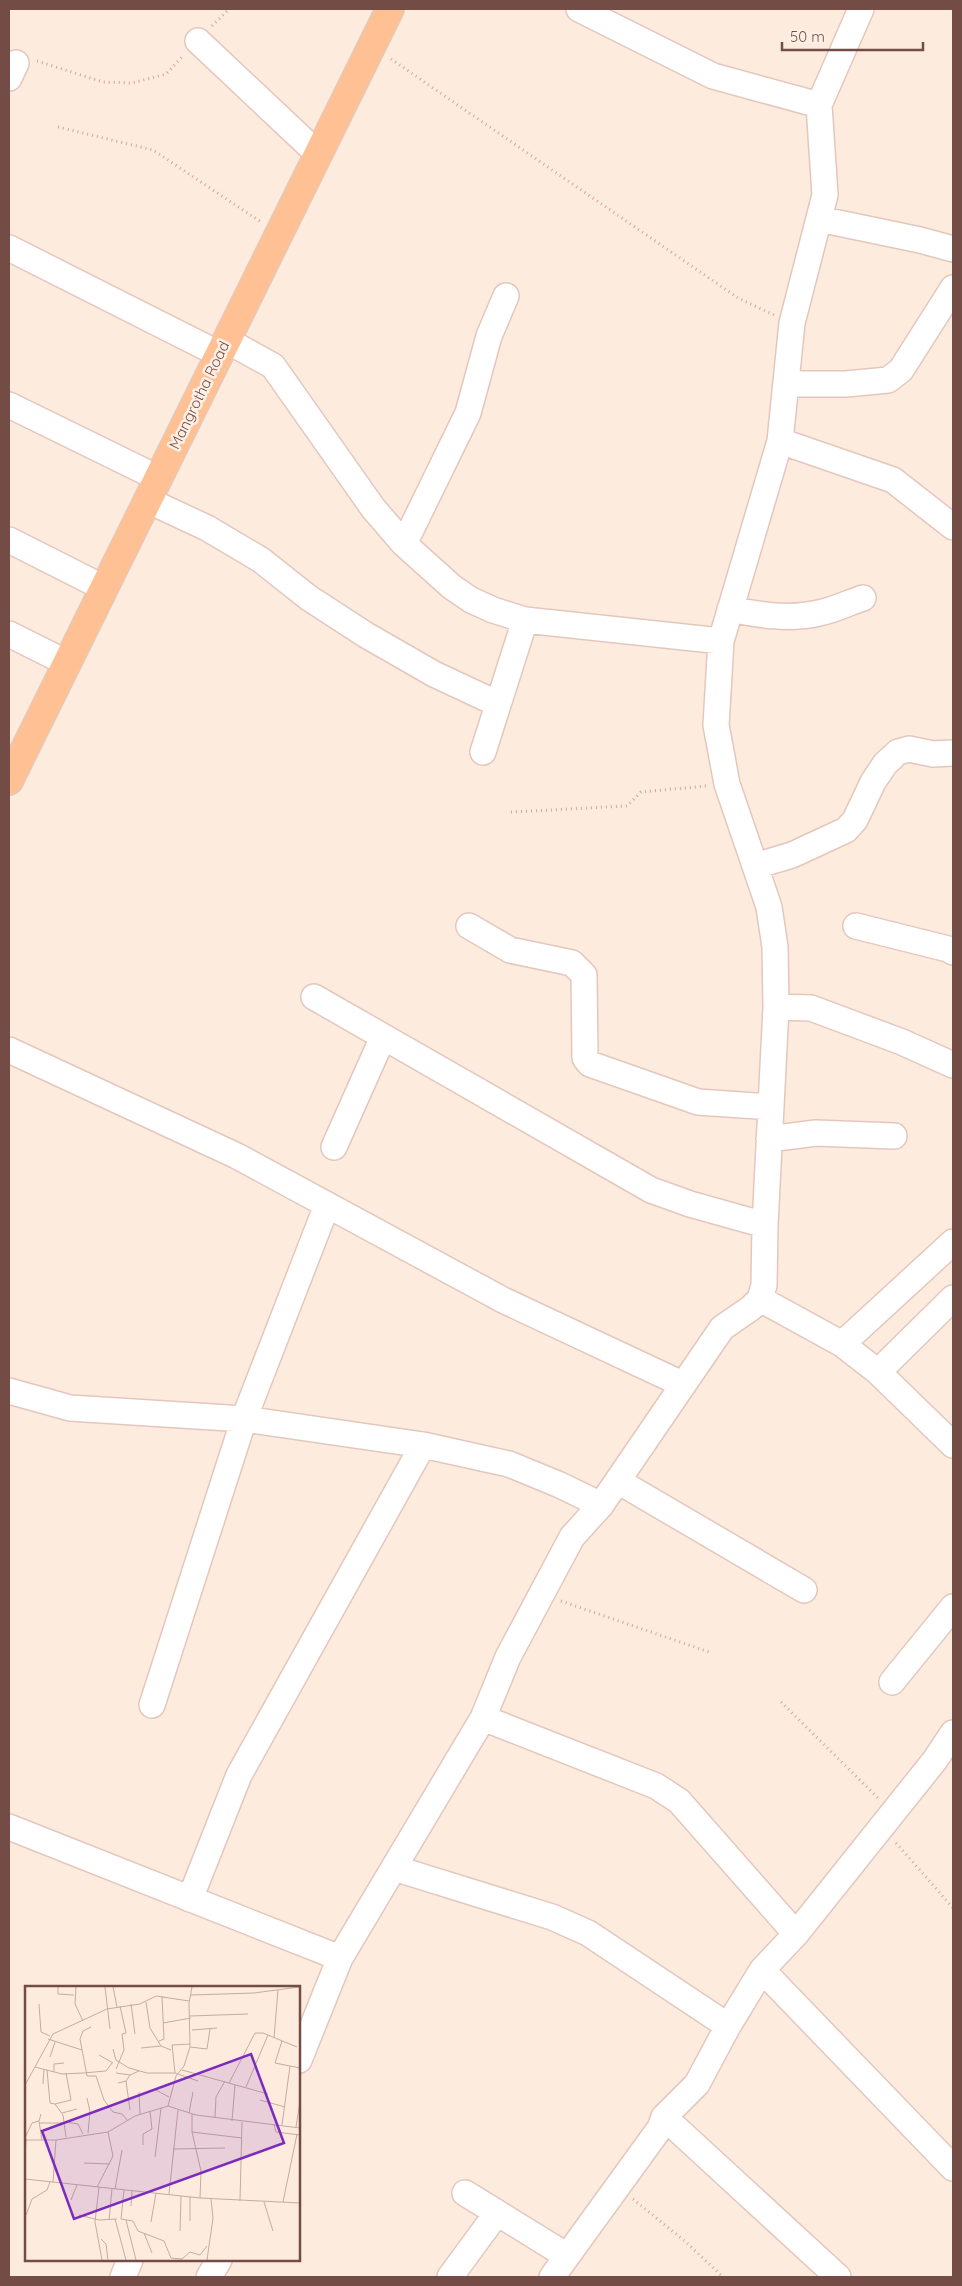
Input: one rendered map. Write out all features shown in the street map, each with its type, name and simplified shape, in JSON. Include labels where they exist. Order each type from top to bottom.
[{"type":"main road","name":"Mangrotha Road","points":[[9,781],[390,9]]},
{"type":"street","points":[[579,9],[713,76],[819,105]]},
{"type":"street","points":[[300,2058],[340,1958],[483,1718],[508,1658],[572,1537],[601,1505],[722,1328],[751,1308],[760,1299],[764,1285],[770,1107],[776,1007],[775,947],[769,907],[727,784],[716,725],[721,641],[780,441],[792,323],[825,195],[819,105],[860,9]]},
{"type":"street","points":[[198,41],[318,154]]},
{"type":"street","points":[[819,219],[953,245]]},
{"type":"street","points":[[9,248],[223,347],[273,366],[318,428],[354,484],[404,544],[452,587],[471,600],[493,610],[524,620],[721,641]]},
{"type":"street","points":[[786,384],[846,384],[888,380],[901,370],[953,288]]},
{"type":"street","points":[[404,544],[468,413],[488,336],[506,296]]},
{"type":"street","points":[[9,405],[153,489],[207,528],[261,560],[309,598],[366,635],[434,674],[498,704]]},
{"type":"street","points":[[780,441],[893,480],[953,527]]},
{"type":"street","points":[[9,540],[104,588]]},
{"type":"street","points":[[730,609],[764,616],[792,616],[818,613],[863,598]]},
{"type":"street","points":[[482,752],[524,620]]},
{"type":"street","points":[[9,634],[67,664]]},
{"type":"street","points":[[755,866],[792,855],[846,830],[855,820],[872,782],[884,764],[898,752],[909,749],[933,754],[953,753]]},
{"type":"street","points":[[469,926],[510,950],[572,963],[579,968],[584,974],[585,1058],[590,1064],[698,1102],[770,1107]]},
{"type":"street","points":[[856,926],[948,949],[953,952]]},
{"type":"street","points":[[314,997],[651,1190],[690,1204],[765,1224]]},
{"type":"street","points":[[776,1007],[812,1008],[902,1042],[953,1065]]},
{"type":"street","points":[[334,1147],[383,1037]]},
{"type":"street","points":[[9,1050],[237,1156],[503,1300],[682,1384]]},
{"type":"street","points":[[769,1139],[816,1133],[894,1136]]},
{"type":"street","points":[[152,1705],[244,1419],[328,1205]]},
{"type":"street","points":[[842,1344],[953,1242]]},
{"type":"street","points":[[878,1372],[953,1298]]},
{"type":"street","points":[[760,1299],[842,1344],[878,1372],[953,1445]]},
{"type":"street","points":[[9,1391],[70,1408],[244,1419],[423,1445],[509,1464],[560,1485],[601,1505]]},
{"type":"street","points":[[190,1899],[239,1775],[423,1445]]},
{"type":"street","points":[[618,1480],[804,1590]]},
{"type":"street","points":[[892,1682],[953,1607]]},
{"type":"street","points":[[483,1718],[656,1786],[679,1801],[796,1934]]},
{"type":"street","points":[[552,2277],[660,2128],[664,2118],[697,2084],[728,2026],[762,1970],[796,1934],[953,1734]]},
{"type":"street","points":[[9,1827],[340,1958]]},
{"type":"street","points":[[394,1868],[552,1917],[588,1933],[728,2026]]},
{"type":"street","points":[[762,1970],[953,2168]]},
{"type":"street","points":[[664,2118],[838,2277]]},
{"type":"street","points":[[464,2193],[567,2256]]},
{"type":"street","points":[[450,2277],[496,2213]]},
{"type":"street","points":[[123,2277],[130,2261]]},
{"type":"path","points":[[19,67],[103,82],[132,83],[166,74],[229,9]]},
{"type":"path","points":[[372,46],[738,298],[792,323]]},
{"type":"path","points":[[58,127],[153,150],[278,234]]},
{"type":"path","points":[[510,812],[627,806],[641,792],[727,784]]},
{"type":"path","points":[[542,1594],[709,1652]]},
{"type":"path","points":[[781,1702],[887,1820],[953,1908]]},
{"type":"path","points":[[618,2186],[687,2243],[723,2277]]}]
